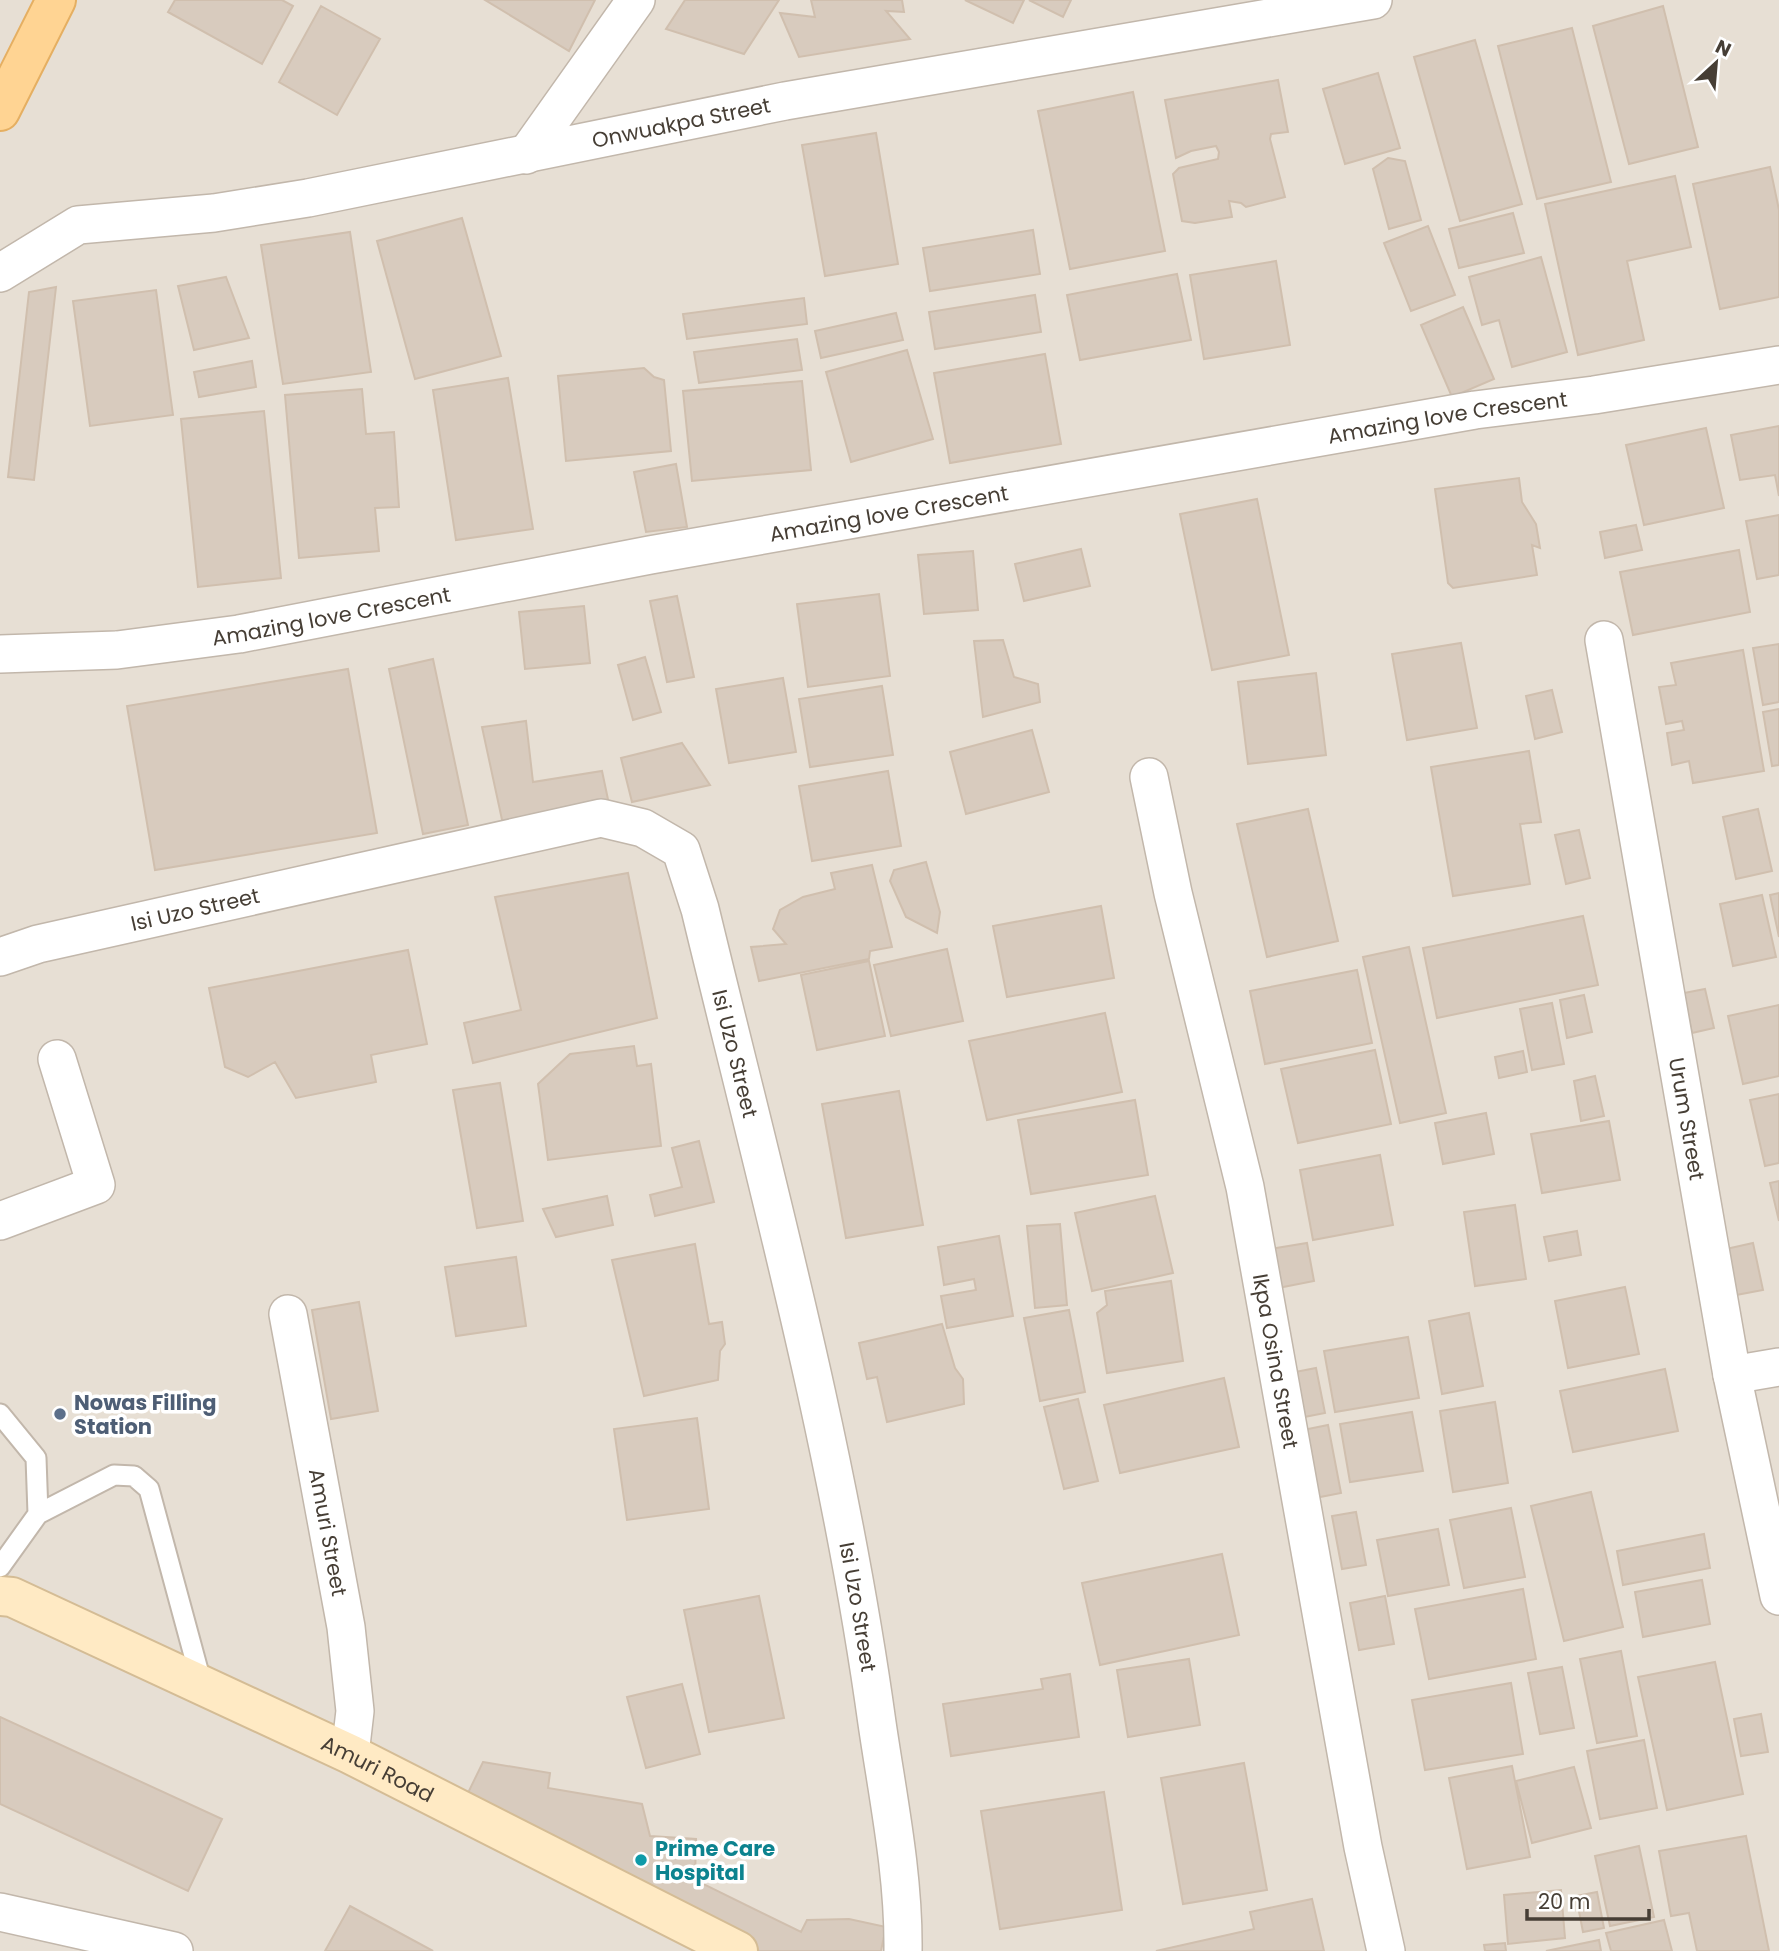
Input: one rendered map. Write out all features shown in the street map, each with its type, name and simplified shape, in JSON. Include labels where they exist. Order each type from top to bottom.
[{"type":"main road","points":[[1,105],[56,0]]},
{"type":"main road","name":"Amuri Road","points":[[3,1586],[202,1685],[350,1754],[738,1951]]},
{"type":"street","points":[[526,155],[636,0]]},
{"type":"street","name":"Onwuakpa Street","points":[[0,273],[78,225],[228,211],[526,155],[772,104],[1253,11],[1373,0]]},
{"type":"street","name":"Amazing love Crescent","points":[[0,654],[117,650],[239,634],[650,555],[1475,410],[1594,395],[1779,365]]},
{"type":"street","name":"Urum Street","points":[[1604,640],[1732,1376],[1779,1596]]},
{"type":"street","name":"Ikpa Osina Street","points":[[1149,777],[1173,893],[1245,1186],[1363,1847],[1386,1951]]},
{"type":"street","name":"Isi Uzo Street","points":[[0,957],[38,944],[287,886],[601,818],[643,828],[681,850],[701,909],[806,1348],[863,1629],[900,1886],[903,1951]]},
{"type":"street","points":[[0,1221],[96,1185],[57,1059]]},
{"type":"street","name":"Amuri Street","points":[[288,1314],[346,1627],[355,1711],[350,1754]]},
{"type":"street","points":[[1732,1376],[1779,1367]]},
{"type":"street","points":[[0,1912],[174,1951]]},
{"type":"lane","points":[[0,1414],[36,1458],[38,1514],[3,1586]]},
{"type":"lane","points":[[38,1514],[114,1475],[134,1476],[149,1489],[202,1685]]},
{"type":"shaded area","points":[[0,0],[1779,0],[1779,1951],[0,1951]]},
{"type":"building","points":[[175,0],[282,0],[293,6],[262,64],[168,12]]},
{"type":"building","points":[[485,0],[595,0],[569,51]]},
{"type":"building","points":[[685,0],[779,0],[744,54],[666,29]]},
{"type":"building","points":[[811,0],[902,0],[904,12],[886,11],[910,39],[799,57],[780,13],[815,17]]},
{"type":"building","points":[[965,0],[1024,0],[1013,23]]},
{"type":"building","points":[[1029,0],[1071,0],[1063,17]]},
{"type":"building","points":[[321,6],[380,39],[337,115],[279,82]]},
{"type":"building","points":[[1663,6],[1698,147],[1629,164],[1593,26]]},
{"type":"building","points":[[1572,28],[1611,182],[1537,199],[1498,46]]},
{"type":"building","points":[[1475,40],[1522,204],[1460,221],[1414,57]]},
{"type":"building","points":[[1378,73],[1400,148],[1345,164],[1323,89]]},
{"type":"building","points":[[1278,80],[1288,132],[1271,134],[1270,139],[1285,197],[1246,207],[1241,203],[1229,201],[1232,217],[1195,223],[1182,221],[1173,174],[1179,168],[1218,159],[1219,152],[1216,146],[1191,151],[1176,158],[1165,100]]},
{"type":"building","points":[[1133,92],[1165,251],[1070,269],[1038,111]]},
{"type":"building","points":[[876,133],[898,264],[825,276],[802,145]]},
{"type":"building","points":[[1388,158],[1405,161],[1421,220],[1389,229],[1373,169]]},
{"type":"building","points":[[1770,167],[1779,210],[1779,297],[1720,309],[1693,184]]},
{"type":"building","points":[[1675,176],[1691,247],[1627,261],[1644,340],[1578,355],[1545,204]]},
{"type":"building","points":[[1513,213],[1524,253],[1459,268],[1449,229]]},
{"type":"building","points":[[462,218],[501,356],[415,379],[377,241]]},
{"type":"building","points":[[1428,226],[1455,295],[1411,311],[1384,243]]},
{"type":"building","points":[[1033,230],[1040,274],[930,291],[923,248]]},
{"type":"building","points":[[350,232],[371,372],[283,384],[261,245]]},
{"type":"building","points":[[1541,257],[1567,352],[1512,367],[1499,320],[1482,325],[1469,277]]},
{"type":"building","points":[[1276,261],[1290,345],[1204,359],[1190,275]]},
{"type":"building","points":[[1177,274],[1191,340],[1080,360],[1067,295]]},
{"type":"building","points":[[226,277],[249,338],[194,350],[178,286]]},
{"type":"building","points":[[56,287],[34,480],[8,477],[29,292]]},
{"type":"building","points":[[156,290],[173,415],[90,426],[73,301]]},
{"type":"building","points":[[1035,295],[1041,332],[935,349],[929,312]]},
{"type":"building","points":[[804,298],[807,324],[687,339],[683,314]]},
{"type":"building","points":[[1463,307],[1494,379],[1452,397],[1421,325]]},
{"type":"building","points":[[896,313],[903,340],[821,358],[815,331]]},
{"type":"building","points":[[797,339],[802,370],[699,383],[694,352]]},
{"type":"building","points":[[907,350],[933,439],[851,462],[826,372]]},
{"type":"building","points":[[1045,354],[1061,444],[950,463],[934,373]]},
{"type":"building","points":[[252,361],[256,387],[199,397],[194,372]]},
{"type":"building","points":[[644,368],[654,377],[664,380],[671,451],[566,461],[558,376]]},
{"type":"building","points":[[508,378],[533,529],[456,540],[433,390]]},
{"type":"building","points":[[802,381],[811,470],[692,481],[683,391]]},
{"type":"building","points":[[362,389],[366,434],[394,432],[399,507],[375,508],[379,551],[299,558],[285,395]]},
{"type":"building","points":[[264,411],[281,578],[198,587],[181,419]]},
{"type":"building","points":[[1779,426],[1779,496],[1775,475],[1740,480],[1731,435]]},
{"type":"building","points":[[1706,428],[1724,508],[1644,525],[1626,445]]},
{"type":"building","points":[[676,464],[687,527],[646,532],[634,472]]},
{"type":"building","points":[[1519,478],[1522,502],[1536,524],[1540,548],[1532,545],[1537,575],[1453,588],[1448,583],[1435,489]]},
{"type":"building","points":[[1257,499],[1289,655],[1212,670],[1180,514]]},
{"type":"building","points":[[1779,515],[1779,575],[1757,579],[1746,521]]},
{"type":"building","points":[[1636,525],[1642,550],[1605,558],[1600,532]]},
{"type":"building","points":[[1081,549],[1090,586],[1024,601],[1015,564]]},
{"type":"building","points":[[1739,550],[1750,612],[1633,635],[1620,572]]},
{"type":"building","points":[[973,551],[978,610],[924,614],[918,555]]},
{"type":"building","points":[[879,594],[890,676],[808,687],[797,604]]},
{"type":"building","points":[[677,596],[694,677],[667,682],[650,601]]},
{"type":"building","points":[[584,606],[590,663],[525,669],[519,612]]},
{"type":"building","points":[[1003,640],[1014,677],[1038,684],[1040,702],[983,717],[974,641]]},
{"type":"building","points":[[1461,643],[1477,728],[1407,740],[1392,654]]},
{"type":"building","points":[[1779,644],[1779,702],[1763,705],[1753,648]]},
{"type":"building","points":[[1743,650],[1764,771],[1693,783],[1689,761],[1672,765],[1667,733],[1684,730],[1682,721],[1666,724],[1659,687],[1676,685],[1671,663]]},
{"type":"building","points":[[645,657],[661,712],[633,720],[618,665]]},
{"type":"building","points":[[433,659],[468,825],[423,834],[389,669]]},
{"type":"building","points":[[348,669],[377,833],[155,870],[127,706]]},
{"type":"building","points":[[1316,673],[1326,755],[1248,764],[1238,682]]},
{"type":"building","points":[[783,678],[796,752],[729,763],[716,689]]},
{"type":"building","points":[[882,686],[893,755],[810,767],[799,699]]},
{"type":"building","points":[[1552,690],[1562,732],[1535,739],[1526,696]]},
{"type":"building","points":[[1779,709],[1779,765],[1772,766],[1763,712]]},
{"type":"building","points":[[526,721],[533,782],[602,771],[610,809],[504,829],[482,727]]},
{"type":"building","points":[[1032,730],[1049,792],[966,814],[950,752]]},
{"type":"building","points":[[682,743],[710,785],[632,802],[621,758]]},
{"type":"building","points":[[1529,751],[1541,822],[1520,824],[1530,884],[1453,896],[1431,767]]},
{"type":"building","points":[[888,771],[901,846],[812,861],[799,786]]},
{"type":"building","points":[[1308,809],[1338,941],[1267,957],[1237,824]]},
{"type":"building","points":[[1758,809],[1772,871],[1736,879],[1723,817]]},
{"type":"building","points":[[1579,830],[1590,878],[1566,884],[1555,835]]},
{"type":"building","points":[[926,862],[940,912],[937,933],[906,917],[890,881],[894,870]]},
{"type":"building","points":[[872,865],[892,947],[870,951],[869,959],[759,981],[751,947],[786,944],[773,929],[780,910],[803,897],[835,889],[831,873]]},
{"type":"building","points":[[628,873],[657,1018],[473,1063],[464,1023],[521,1010],[495,897]]},
{"type":"building","points":[[1779,893],[1779,937],[1770,895]]},
{"type":"building","points":[[1762,895],[1776,957],[1733,966],[1720,904]]},
{"type":"building","points":[[1101,906],[1114,978],[1007,997],[993,926]]},
{"type":"building","points":[[1583,916],[1598,985],[1437,1018],[1423,948]]},
{"type":"building","points":[[1409,947],[1446,1113],[1400,1123],[1363,957]]},
{"type":"building","points":[[947,949],[963,1021],[891,1036],[874,965]]},
{"type":"building","points":[[408,950],[427,1044],[371,1055],[376,1082],[296,1098],[275,1062],[248,1077],[225,1067],[209,988]]},
{"type":"building","points":[[869,961],[885,1036],[817,1050],[801,975]]},
{"type":"building","points":[[1357,970],[1372,1043],[1265,1064],[1250,991]]},
{"type":"building","points":[[1705,989],[1714,1028],[1692,1033],[1684,993]]},
{"type":"building","points":[[1584,995],[1592,1032],[1567,1038],[1560,1000]]},
{"type":"building","points":[[1552,1003],[1564,1064],[1532,1070],[1520,1009]]},
{"type":"building","points":[[1779,1005],[1779,1076],[1743,1084],[1728,1016]]},
{"type":"building","points":[[1105,1013],[1122,1092],[987,1120],[969,1041]]},
{"type":"building","points":[[634,1046],[637,1066],[651,1064],[661,1146],[548,1160],[538,1084],[570,1054]]},
{"type":"building","points":[[1375,1050],[1391,1124],[1298,1143],[1281,1069]]},
{"type":"building","points":[[1523,1051],[1527,1072],[1499,1078],[1495,1057]]},
{"type":"building","points":[[1595,1076],[1604,1116],[1581,1121],[1574,1081]]},
{"type":"building","points":[[500,1083],[523,1221],[477,1228],[453,1090]]},
{"type":"building","points":[[899,1091],[923,1225],[846,1238],[822,1104]]},
{"type":"building","points":[[1779,1094],[1779,1163],[1765,1166],[1750,1100]]},
{"type":"building","points":[[1135,1100],[1148,1175],[1031,1194],[1018,1120]]},
{"type":"building","points":[[1486,1113],[1494,1154],[1443,1164],[1435,1123]]},
{"type":"building","points":[[1609,1121],[1620,1180],[1542,1193],[1531,1134]]},
{"type":"building","points":[[699,1141],[714,1202],[655,1216],[650,1195],[682,1187],[672,1148]]},
{"type":"building","points":[[1380,1155],[1393,1225],[1313,1240],[1300,1170]]},
{"type":"building","points":[[1779,1181],[1779,1221],[1770,1183]]},
{"type":"building","points":[[607,1196],[613,1225],[556,1237],[543,1209]]},
{"type":"building","points":[[1155,1196],[1173,1273],[1092,1291],[1075,1213]]},
{"type":"building","points":[[1515,1205],[1526,1279],[1475,1286],[1464,1212]]},
{"type":"building","points":[[1060,1224],[1067,1305],[1035,1308],[1027,1226]]},
{"type":"building","points":[[1577,1231],[1581,1255],[1549,1261],[1544,1237]]},
{"type":"building","points":[[999,1236],[1013,1316],[947,1328],[941,1296],[976,1290],[974,1279],[944,1285],[938,1247]]},
{"type":"building","points":[[1307,1243],[1314,1281],[1278,1288],[1270,1249]]},
{"type":"building","points":[[1753,1243],[1763,1290],[1736,1295],[1726,1249]]},
{"type":"building","points":[[695,1244],[709,1324],[722,1322],[725,1344],[720,1351],[718,1380],[644,1396],[612,1260]]},
{"type":"building","points":[[516,1257],[526,1326],[456,1336],[445,1267]]},
{"type":"building","points":[[1171,1281],[1183,1361],[1107,1373],[1097,1313],[1107,1305],[1105,1291]]},
{"type":"building","points":[[1625,1287],[1639,1354],[1568,1368],[1555,1301]]},
{"type":"building","points":[[359,1302],[378,1411],[331,1419],[312,1310]]},
{"type":"building","points":[[1069,1310],[1085,1392],[1040,1401],[1024,1318]]},
{"type":"building","points":[[1469,1313],[1483,1386],[1442,1394],[1429,1321]]},
{"type":"building","points":[[942,1324],[955,1368],[963,1379],[964,1404],[887,1422],[877,1377],[867,1379],[859,1343]]},
{"type":"building","points":[[1408,1337],[1419,1398],[1335,1412],[1324,1351]]},
{"type":"building","points":[[1316,1368],[1325,1413],[1299,1418],[1290,1373]]},
{"type":"building","points":[[1665,1369],[1678,1431],[1573,1452],[1560,1391]]},
{"type":"building","points":[[1224,1378],[1239,1447],[1120,1473],[1104,1405]]},
{"type":"building","points":[[1078,1399],[1098,1481],[1064,1489],[1044,1407]]},
{"type":"building","points":[[1495,1402],[1508,1483],[1453,1492],[1440,1411]]},
{"type":"building","points":[[1412,1412],[1423,1471],[1350,1482],[1340,1424]]},
{"type":"building","points":[[697,1418],[709,1509],[627,1520],[614,1429]]},
{"type":"building","points":[[1328,1425],[1341,1493],[1315,1498],[1303,1430]]},
{"type":"building","points":[[1591,1492],[1623,1627],[1564,1641],[1531,1506]]},
{"type":"building","points":[[1511,1508],[1525,1577],[1464,1588],[1450,1520]]},
{"type":"building","points":[[1356,1512],[1366,1565],[1342,1569],[1332,1516]]},
{"type":"building","points":[[1438,1529],[1449,1585],[1388,1596],[1377,1540]]},
{"type":"building","points":[[1704,1534],[1710,1568],[1623,1585],[1617,1551]]},
{"type":"building","points":[[1222,1554],[1239,1635],[1100,1665],[1082,1583]]},
{"type":"building","points":[[1702,1580],[1710,1624],[1643,1637],[1635,1592]]},
{"type":"building","points":[[1523,1589],[1536,1659],[1429,1679],[1415,1609]]},
{"type":"building","points":[[759,1596],[784,1718],[709,1732],[684,1610]]},
{"type":"building","points":[[1385,1596],[1394,1644],[1359,1650],[1350,1603]]},
{"type":"building","points":[[1621,1651],[1637,1736],[1597,1743],[1580,1659]]},
{"type":"building","points":[[1189,1659],[1200,1725],[1128,1737],[1117,1670]]},
{"type":"building","points":[[1715,1662],[1743,1794],[1667,1810],[1638,1677]]},
{"type":"building","points":[[1562,1667],[1574,1728],[1540,1734],[1528,1673]]},
{"type":"building","points":[[1070,1674],[1079,1737],[951,1756],[943,1704],[1043,1689],[1041,1679]]},
{"type":"building","points":[[1511,1683],[1523,1754],[1425,1770],[1412,1700]]},
{"type":"building","points":[[682,1684],[700,1754],[646,1768],[627,1697]]},
{"type":"building","points":[[1761,1714],[1768,1752],[1741,1756],[1734,1719]]},
{"type":"building","points":[[0,1717],[222,1819],[188,1891],[0,1804]]},
{"type":"building","points":[[1644,1740],[1657,1808],[1600,1819],[1587,1751]]},
{"type":"building","name":"Prime Care Hospital","points":[[483,1762],[550,1773],[548,1788],[642,1804],[650,1836],[696,1839],[695,1880],[801,1932],[807,1920],[849,1919],[886,1927],[881,1951],[759,1951],[466,1797]]},
{"type":"building","points":[[1244,1763],[1267,1890],[1183,1904],[1161,1778]]},
{"type":"building","points":[[1512,1766],[1530,1857],[1467,1869],[1449,1778]]},
{"type":"building","points":[[1574,1767],[1591,1828],[1532,1843],[1516,1781]]},
{"type":"building","points":[[1104,1792],[1122,1910],[1000,1929],[981,1811]]},
{"type":"building","points":[[1746,1836],[1769,1951],[1697,1951],[1689,1913],[1671,1916],[1659,1851]]},
{"type":"building","points":[[1639,1846],[1654,1917],[1610,1926],[1595,1856]]},
{"type":"building","points":[[1561,1890],[1565,1938],[1508,1944],[1504,1895]]},
{"type":"building","points":[[1597,1892],[1604,1928],[1583,1932],[1576,1896]]},
{"type":"building","points":[[1312,1899],[1324,1951],[1156,1951],[1254,1929],[1250,1912]]},
{"type":"building","points":[[350,1906],[433,1951],[325,1951]]},
{"type":"building","points":[[1664,1920],[1672,1951],[1611,1951],[1606,1933]]},
{"type":"building","points":[[1599,1940],[1601,1951],[1546,1951]]},
{"type":"building","points":[[1505,1943],[1506,1951],[1485,1951],[1484,1945]]},
{"type":"place","name":"Nowas Filling Station","points":[[60,1414]]},
{"type":"place","name":"Prime Care Hospital","points":[[641,1860]]}]
